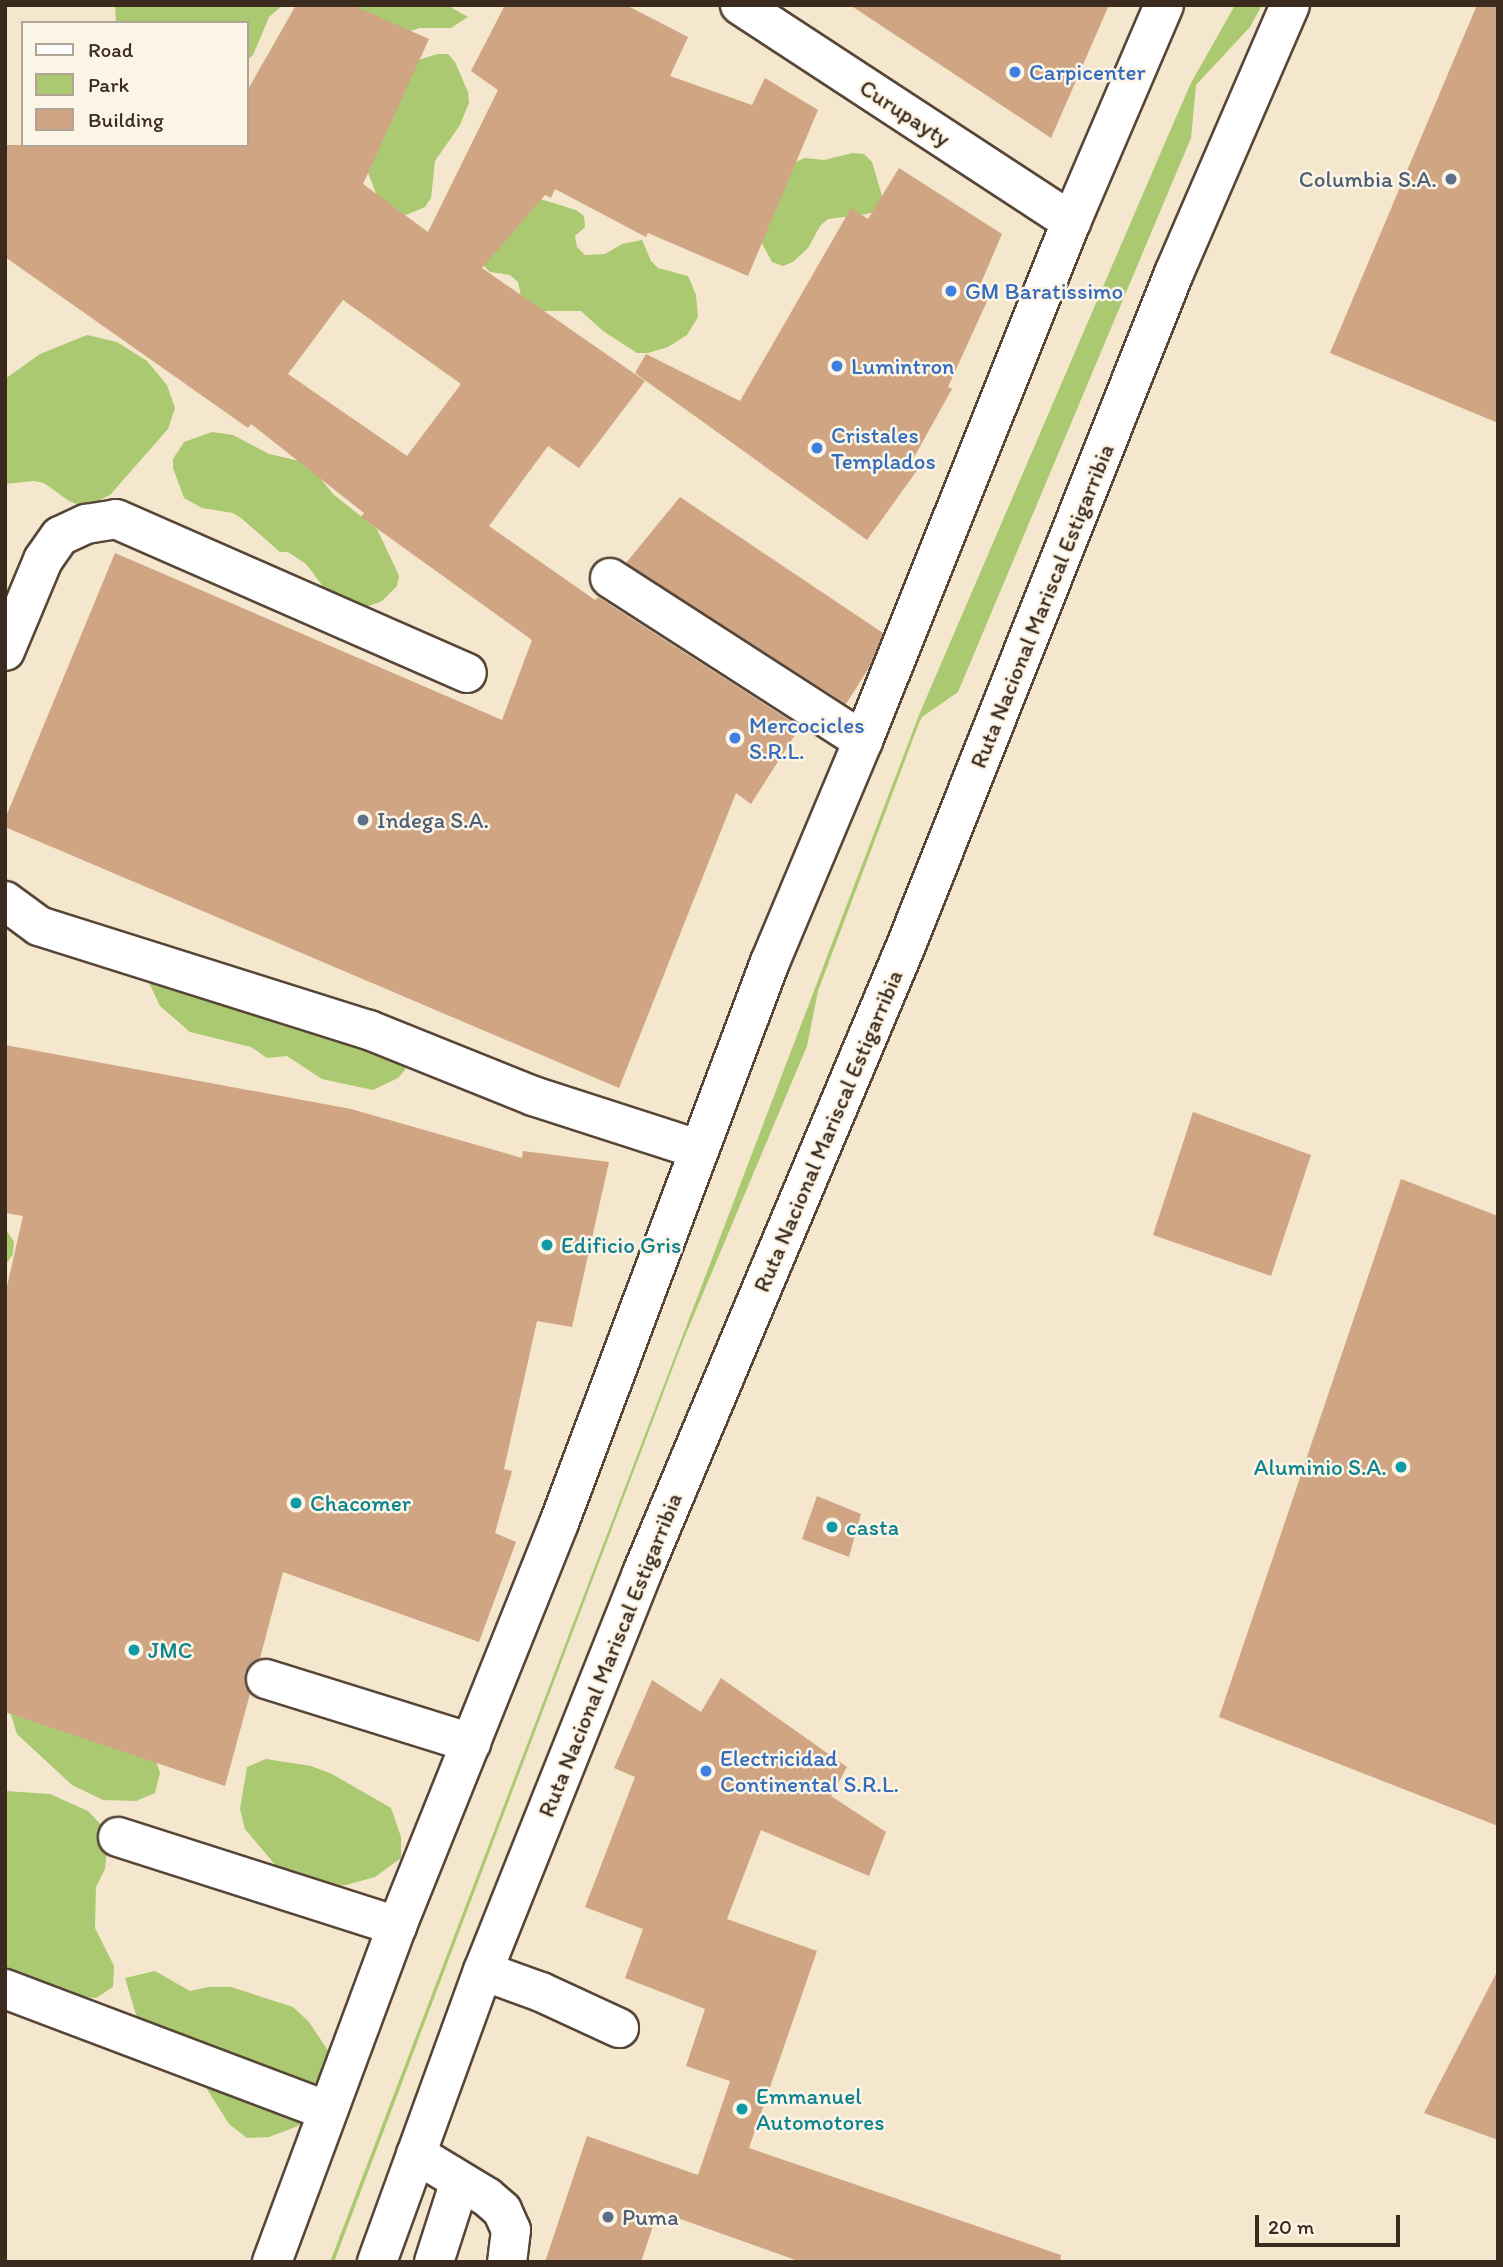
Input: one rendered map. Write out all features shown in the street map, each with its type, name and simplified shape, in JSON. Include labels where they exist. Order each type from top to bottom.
[{"type":"main road","name":"Curupayty","points":[[740,5],[1071,222]]},
{"type":"main road","points":[[272,2262],[397,1926],[559,1523],[697,1149],[770,962],[863,741],[1071,222],[1164,5]]},
{"type":"main road","name":"Ruta Nacional Mariscal Estigarribia","points":[[377,2262],[482,1971],[642,1573],[905,948],[1174,273],[1290,5]]},
{"type":"main road","points":[[5,651],[43,560],[60,536],[86,524],[116,519],[467,673]]},
{"type":"main road","points":[[610,578],[863,741]]},
{"type":"main road","points":[[5,901],[39,926],[369,1030],[533,1096],[697,1149]]},
{"type":"main road","points":[[266,1679],[471,1743]]},
{"type":"main road","points":[[118,1836],[397,1926]]},
{"type":"main road","points":[[482,1971],[541,1992],[619,2028]]},
{"type":"main road","points":[[5,1989],[328,2111]]},
{"type":"main road","points":[[416,2154],[460,2180],[502,2210],[511,2230],[507,2262]]},
{"type":"main road","points":[[434,2262],[460,2180]]},
{"type":"green space","points":[[115,5],[283,5],[269,17],[253,55],[248,59],[248,21],[116,21]]},
{"type":"green space","points":[[356,5],[447,5],[468,17],[451,28],[420,28],[390,37],[333,23]]},
{"type":"green space","points":[[1235,5],[1262,5],[1250,27],[1196,85],[1191,138],[958,692],[922,717],[919,723],[818,991],[807,1046],[683,1341],[334,2262],[330,2262],[919,715],[1191,83]]},
{"type":"green space","points":[[448,54],[455,62],[468,92],[469,103],[460,125],[435,161],[431,198],[425,207],[406,215],[395,213],[379,201],[365,165],[418,60]]},
{"type":"green space","points":[[853,153],[864,154],[872,162],[884,203],[877,211],[867,214],[828,219],[820,226],[808,248],[793,262],[783,266],[772,262],[758,236],[786,166],[805,158],[824,160]]},
{"type":"green space","points":[[537,198],[576,210],[584,216],[585,227],[575,236],[577,247],[585,255],[605,254],[622,244],[642,240],[651,261],[658,268],[688,276],[696,295],[698,317],[687,335],[668,347],[637,353],[603,331],[581,311],[540,311],[522,301],[518,282],[510,275],[490,272],[483,265]]},
{"type":"green space","points":[[87,335],[117,342],[147,361],[167,385],[175,408],[168,429],[110,495],[91,504],[79,505],[44,483],[34,481],[5,484],[5,379],[40,354]]},
{"type":"green space","points":[[212,432],[233,435],[269,454],[308,463],[333,494],[377,529],[399,576],[397,586],[382,601],[361,609],[331,597],[306,564],[288,552],[280,552],[241,518],[233,513],[202,508],[184,498],[173,468],[173,459],[184,442]]},
{"type":"green space","points":[[169,946],[189,953],[217,974],[407,1058],[405,1070],[398,1078],[373,1090],[322,1079],[287,1056],[267,1058],[251,1047],[190,1032],[160,1006],[150,985],[148,976],[160,951]]},
{"type":"green space","points":[[5,1228],[14,1242],[13,1254],[5,1266]]},
{"type":"green space","points":[[7,1703],[150,1743],[160,1773],[155,1793],[136,1801],[103,1800],[72,1785],[17,1734]]},
{"type":"green space","points":[[266,1759],[311,1766],[332,1774],[391,1808],[401,1837],[401,1858],[375,1877],[346,1885],[314,1887],[283,1874],[245,1829],[240,1809],[247,1767]]},
{"type":"green space","points":[[5,1791],[50,1794],[88,1811],[103,1827],[107,1847],[105,1869],[96,1887],[95,1928],[114,1966],[113,1987],[96,1998],[5,1990]]},
{"type":"green space","points":[[155,1971],[190,1991],[208,1987],[231,1987],[293,2007],[309,2022],[333,2058],[326,2098],[298,2126],[269,2137],[247,2138],[229,2124],[198,2075],[137,2018],[125,1978]]},
{"type":"building","points":[[296,5],[352,5],[429,39],[363,184],[428,232],[498,90],[471,71],[505,5],[626,5],[688,37],[670,76],[752,105],[765,78],[818,110],[748,276],[648,233],[646,237],[555,189],[551,198],[545,195],[482,268],[645,381],[579,468],[548,446],[489,526],[595,600],[598,597],[800,727],[751,804],[736,793],[619,1088],[5,827],[5,819],[115,553],[502,720],[532,640],[361,517],[364,513],[251,424],[248,428],[5,257],[5,145],[248,147],[248,89]],"holes":[[[343,300],[461,384],[407,456],[288,374]]]},
{"type":"building","name":"Carpicenter","points":[[850,5],[1109,5],[1051,138]]},
{"type":"building","name":"Columbia S.A.","points":[[1477,5],[1498,5],[1498,423],[1330,353]]},
{"type":"building","points":[[899,168],[1002,234],[978,290],[989,297],[948,387],[952,389],[913,459],[921,465],[867,540],[635,373],[646,354],[740,401],[851,208],[868,219]]},
{"type":"building","points":[[680,497],[883,633],[870,666],[846,704],[626,563]]},
{"type":"building","points":[[5,1045],[351,1109],[522,1158],[523,1151],[609,1162],[572,1327],[537,1321],[504,1469],[512,1471],[495,1533],[516,1542],[479,1642],[283,1572],[260,1658],[251,1663],[245,1673],[245,1684],[250,1694],[225,1786],[5,1712],[5,1295],[23,1216],[5,1213]]},
{"type":"building","points":[[1193,1112],[1311,1155],[1271,1276],[1153,1235]]},
{"type":"building","name":"Aluminio S.A.","points":[[1401,1179],[1498,1216],[1498,1826],[1219,1717]]},
{"type":"building","name":"casta","points":[[817,1496],[861,1514],[849,1557],[802,1539]]},
{"type":"building","points":[[721,1678],[847,1767],[831,1796],[886,1832],[869,1876],[761,1830],[727,1919],[817,1951],[749,2148],[1061,2255],[1060,2262],[801,2262],[658,2211],[641,2262],[545,2262],[587,2136],[698,2175],[730,2081],[686,2066],[705,2009],[625,1978],[643,1929],[585,1907],[635,1777],[614,1768],[652,1680],[701,1712]]},
{"type":"building","points":[[1498,1970],[1498,2140],[1424,2113]]},
{"type":"place","name":"Carpicenter","points":[[1015,72]]},
{"type":"place","name":"Columbia S.A.","points":[[1451,179]]},
{"type":"place","name":"GM Baratissimo","points":[[951,291]]},
{"type":"place","name":"Lumintron","points":[[837,366]]},
{"type":"place","name":"Cristales Templados","points":[[817,448]]},
{"type":"place","name":"Mercocicles S.R.L.","points":[[735,738]]},
{"type":"place","name":"Indega S.A.","points":[[363,820]]},
{"type":"place","name":"Edificio Gris","points":[[547,1245]]},
{"type":"place","name":"Aluminio S.A.","points":[[1401,1467]]},
{"type":"place","name":"Chacomer","points":[[296,1503]]},
{"type":"place","name":"casta","points":[[832,1527]]},
{"type":"place","name":"JMC","points":[[134,1650]]},
{"type":"place","name":"Electricidad Continental S.R.L.","points":[[706,1771]]},
{"type":"place","name":"Emmanuel Automotores","points":[[742,2109]]},
{"type":"place","name":"Puma","points":[[608,2217]]}]
